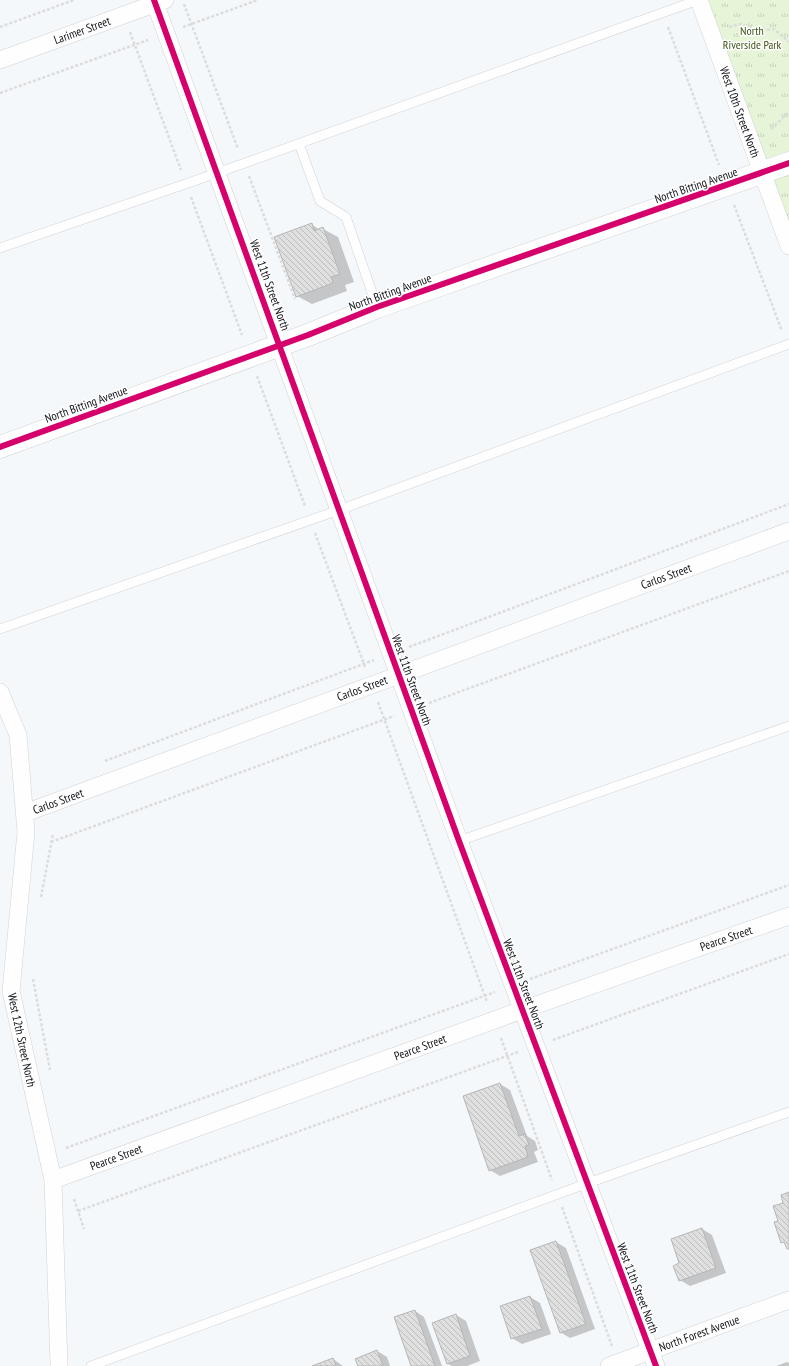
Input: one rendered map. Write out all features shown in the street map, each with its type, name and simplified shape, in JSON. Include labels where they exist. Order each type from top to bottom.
[{"type":"street","name":"West 10th Street North","points":[[699,0],[789,246]]},
{"type":"street","name":"West 11th Street North","points":[[158,1],[166,33],[459,841],[653,1358]]},
{"type":"street","name":"Larimer Street","points":[[0,60],[158,1]]},
{"type":"street","name":"North Bitting Avenue","points":[[0,446],[280,345],[377,307],[789,163]]},
{"type":"street","name":"Carlos Street","points":[[25,813],[789,531]]},
{"type":"street","name":"West 12th Street North","points":[[0,692],[18,734],[26,832],[11,991],[52,1180],[59,1366]]},
{"type":"street","name":"Pearce Street","points":[[52,1180],[522,1010],[789,916]]},
{"type":"street","name":"North Forest Avenue","points":[[609,1366],[653,1358],[789,1300]]},
{"type":"lane","points":[[0,248],[299,144],[699,0]]},
{"type":"lane","points":[[299,144],[320,201],[346,217],[377,307]]},
{"type":"lane","points":[[0,629],[339,510],[789,344]]},
{"type":"lane","points":[[459,841],[789,726]]},
{"type":"lane","points":[[91,1366],[588,1183],[789,1112]]},
{"type":"path","points":[[0,27],[74,0]]},
{"type":"path","points":[[0,93],[258,0]]},
{"type":"path","points":[[711,32],[741,24],[757,31],[774,29],[789,42]]},
{"type":"path","points":[[771,129],[789,112]]},
{"type":"path","points":[[98,764],[789,504]]},
{"type":"path","points":[[41,897],[53,834]]},
{"type":"path","points":[[63,1142],[64,1149],[789,885]]},
{"type":"path","points":[[78,1211],[789,954]]},
{"type":"path","points":[[32,973],[50,1071]]},
{"type":"path","points":[[69,1174],[72,1194],[84,1229]]},
{"type":"green space","name":"North Riverside Park","points":[[699,0],[789,0],[789,231]]},
{"type":"building","points":[[312,223],[314,231],[323,227],[340,274],[331,277],[333,283],[296,297],[274,237]]},
{"type":"building","points":[[500,1083],[519,1136],[525,1134],[529,1145],[525,1146],[528,1157],[489,1171],[463,1096]]},
{"type":"building","points":[[789,1192],[789,1249],[787,1249],[784,1242],[781,1243],[774,1222],[778,1221],[773,1206],[783,1203],[781,1195]]},
{"type":"building","points":[[702,1228],[716,1268],[679,1281],[673,1266],[679,1263],[671,1239]]},
{"type":"building","points":[[556,1241],[586,1324],[560,1333],[530,1250]]},
{"type":"building","points":[[530,1296],[542,1329],[511,1339],[500,1306]]},
{"type":"building","points":[[415,1310],[435,1366],[411,1366],[394,1317]]},
{"type":"building","points":[[456,1314],[470,1356],[447,1364],[432,1323]]},
{"type":"building","points":[[377,1350],[383,1366],[358,1366],[355,1359]]},
{"type":"building","points":[[333,1358],[336,1366],[312,1366]]},
{"type":"cycle path","points":[[154,0],[459,841],[656,1366]]},
{"type":"cycle path","points":[[0,447],[308,335],[377,307],[789,163]]}]
